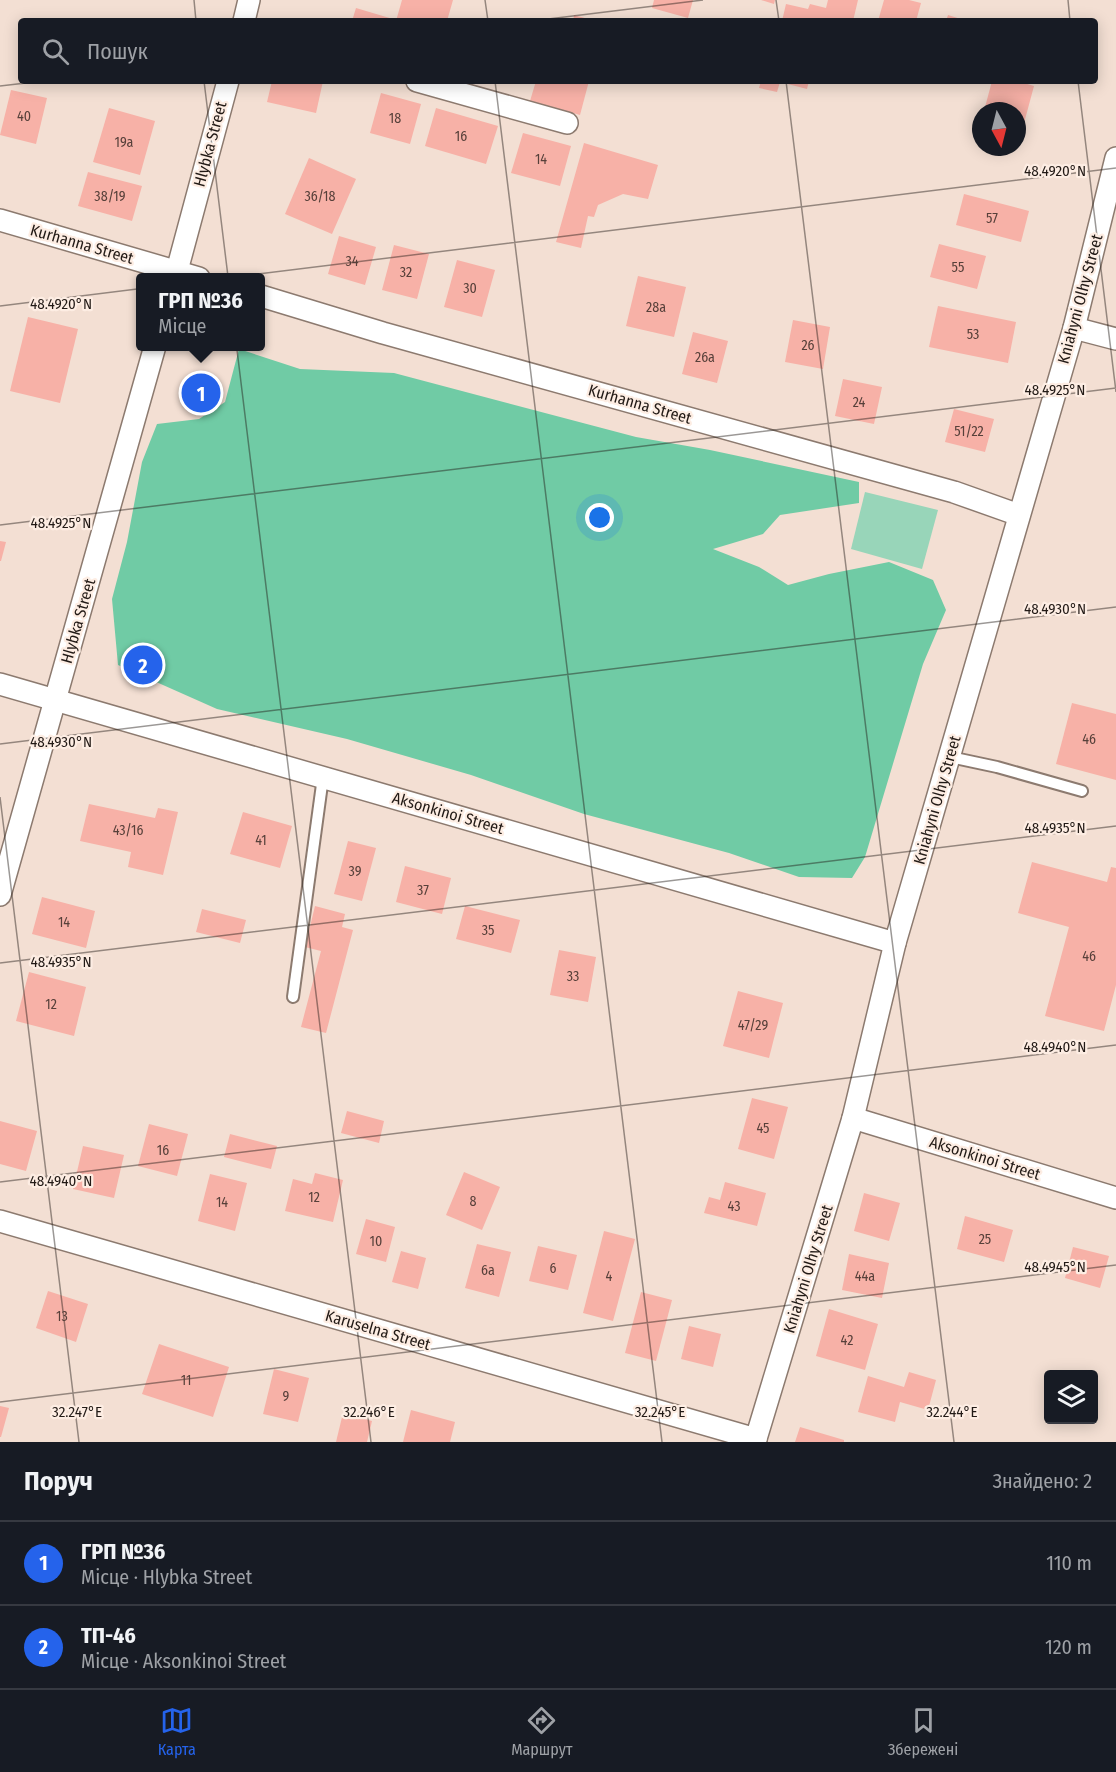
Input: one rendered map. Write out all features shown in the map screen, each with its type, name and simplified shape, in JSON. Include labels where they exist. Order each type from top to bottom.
[{"type":"street","points":[[245,18],[249,0]]},
{"type":"street","name":"Hlybka Street","points":[[175,273],[227,84]]},
{"type":"street","points":[[428,84],[567,123]]},
{"type":"street","name":"Kniahyni Olhy Street","points":[[756,1440],[853,1118],[895,943],[1074,328],[1116,158]]},
{"type":"street","name":"Kurhanna Street","points":[[0,220],[172,273]]},
{"type":"street","name":"Kurhanna Street","points":[[265,297],[383,333],[954,492],[1019,514]]},
{"type":"street","points":[[1074,328],[1116,339]]},
{"type":"street","name":"Hlybka Street","points":[[0,895],[154,351]]},
{"type":"street","name":"Aksonkinoi Street","points":[[0,684],[895,943]]},
{"type":"street","name":"Aksonkinoi Street","points":[[853,1118],[1116,1198]]},
{"type":"street","name":"Karuselna Street","points":[[0,1221],[756,1440]]},
{"type":"lane","points":[[950,757],[998,767],[1082,791]]},
{"type":"lane","points":[[293,996],[323,777]]},
{"type":"green space","points":[[238,351],[245,351],[300,369],[394,373],[636,437],[710,450],[859,482],[859,503],[780,515],[763,534],[713,549],[759,567],[788,585],[889,562],[933,580],[946,610],[923,664],[865,857],[852,878],[799,877],[729,853],[584,814],[471,775],[347,739],[217,709],[118,665],[112,599],[127,542],[142,462],[157,424],[199,419],[225,402]]},
{"type":"green space","points":[[865,492],[938,510],[922,569],[851,549]]},
{"type":"building","points":[[402,0],[453,0],[448,18],[397,18]]},
{"type":"building","points":[[654,0],[693,0],[688,18],[652,8]]},
{"type":"building","points":[[761,0],[775,0],[774,4]]},
{"type":"building","points":[[828,0],[858,0],[854,18],[783,18],[786,4],[808,9],[810,4],[826,8]]},
{"type":"building","points":[[884,0],[909,0],[921,3],[917,18],[879,18]]},
{"type":"building","points":[[356,8],[390,18],[353,18]]},
{"type":"building","points":[[271,84],[322,84],[316,113],[267,102]]},
{"type":"building","points":[[535,84],[588,84],[580,115],[530,101]]},
{"type":"building","points":[[760,84],[779,84],[777,92],[759,88]]},
{"type":"building","points":[[788,84],[808,84],[807,89]]},
{"type":"building","points":[[991,84],[1034,86],[1026,116],[1026,102],[986,102]]},
{"type":"building","points":[[11,90],[47,98],[36,144],[0,135]]},
{"type":"building","points":[[381,93],[421,104],[410,144],[370,133]]},
{"type":"building","points":[[109,108],[155,121],[140,175],[93,162]]},
{"type":"building","points":[[436,108],[498,126],[486,164],[425,146]]},
{"type":"building","points":[[523,133],[571,146],[560,186],[511,173]]},
{"type":"building","points":[[584,143],[658,165],[648,199],[623,194],[598,205],[594,217],[588,216],[581,248],[556,242]]},
{"type":"building","points":[[309,158],[356,179],[332,234],[285,214]]},
{"type":"building","points":[[88,172],[142,186],[132,221],[78,206]]},
{"type":"building","points":[[964,194],[1029,211],[1021,242],[956,225]]},
{"type":"building","points":[[339,236],[376,247],[365,285],[328,274]]},
{"type":"building","points":[[939,244],[986,256],[977,289],[930,277]]},
{"type":"building","points":[[394,245],[429,254],[417,299],[382,290]]},
{"type":"building","points":[[457,260],[495,270],[482,317],[444,307]]},
{"type":"building","points":[[638,276],[686,287],[674,337],[626,326]]},
{"type":"building","points":[[938,306],[1016,322],[1008,363],[929,347]]},
{"type":"building","points":[[28,317],[78,329],[60,403],[10,391]]},
{"type":"building","points":[[793,320],[830,327],[823,369],[785,362]]},
{"type":"building","points":[[693,332],[728,341],[717,383],[682,374]]},
{"type":"building","points":[[191,375],[220,385],[211,412],[182,402]]},
{"type":"building","points":[[843,379],[882,387],[874,424],[835,416]]},
{"type":"building","points":[[954,409],[994,419],[985,452],[945,442]]},
{"type":"building","points":[[0,541],[6,542],[1,561],[0,561]]},
{"type":"building","points":[[138,645],[161,654],[148,685],[126,675]]},
{"type":"building","points":[[1072,703],[1116,714],[1116,780],[1056,764]]},
{"type":"building","points":[[89,804],[155,818],[158,808],[178,812],[163,875],[128,867],[131,852],[80,841]]},
{"type":"building","points":[[243,812],[292,826],[280,868],[230,854]]},
{"type":"building","points":[[348,841],[376,848],[362,901],[334,894]]},
{"type":"building","points":[[1032,862],[1107,882],[1111,867],[1116,868],[1116,985],[1104,1031],[1045,1016],[1069,927],[1018,913]]},
{"type":"building","points":[[405,866],[451,878],[442,914],[396,902]]},
{"type":"building","points":[[42,897],[95,911],[86,948],[32,934]]},
{"type":"building","points":[[315,906],[345,914],[342,927],[353,930],[326,1033],[301,1027],[321,951],[305,947]]},
{"type":"building","points":[[465,906],[520,920],[511,953],[456,939]]},
{"type":"building","points":[[202,909],[246,920],[240,943],[196,932]]},
{"type":"building","points":[[559,950],[596,957],[588,1002],[550,995]]},
{"type":"building","points":[[29,972],[86,987],[74,1036],[16,1021]]},
{"type":"building","points":[[738,991],[783,1003],[769,1058],[723,1046]]},
{"type":"building","points":[[752,1098],[788,1107],[774,1159],[738,1149]]},
{"type":"building","points":[[347,1111],[384,1121],[379,1143],[341,1133]]},
{"type":"building","points":[[0,1121],[37,1131],[26,1171],[0,1164]]},
{"type":"building","points":[[149,1124],[188,1134],[177,1176],[138,1166]]},
{"type":"building","points":[[230,1134],[277,1146],[271,1169],[224,1157]]},
{"type":"building","points":[[83,1146],[124,1155],[114,1198],[73,1189]]},
{"type":"building","points":[[464,1172],[500,1187],[482,1230],[446,1215]]},
{"type":"building","points":[[315,1173],[343,1180],[333,1222],[285,1211],[293,1179],[312,1184]]},
{"type":"building","points":[[210,1174],[247,1183],[235,1231],[198,1221]]},
{"type":"building","points":[[725,1182],[766,1193],[757,1226],[704,1213],[709,1197],[720,1200]]},
{"type":"building","points":[[864,1193],[900,1203],[889,1241],[854,1231]]},
{"type":"building","points":[[965,1216],[1013,1230],[1004,1262],[957,1249]]},
{"type":"building","points":[[366,1219],[395,1227],[386,1262],[356,1254]]},
{"type":"building","points":[[604,1231],[635,1239],[613,1321],[583,1313]]},
{"type":"building","points":[[477,1244],[511,1252],[499,1297],[465,1288]]},
{"type":"building","points":[[538,1246],[577,1255],[568,1290],[529,1281]]},
{"type":"building","points":[[1073,1247],[1109,1256],[1100,1288],[1065,1278]]},
{"type":"building","points":[[401,1251],[426,1258],[418,1289],[392,1282]]},
{"type":"building","points":[[849,1254],[889,1263],[882,1298],[842,1290]]},
{"type":"building","points":[[48,1291],[88,1304],[76,1342],[36,1328]]},
{"type":"building","points":[[641,1292],[672,1300],[656,1361],[625,1353]]},
{"type":"building","points":[[829,1309],[878,1324],[865,1370],[816,1356]]},
{"type":"building","points":[[689,1326],[721,1334],[713,1367],[681,1359]]},
{"type":"building","points":[[159,1344],[229,1367],[213,1417],[142,1394]]},
{"type":"building","points":[[274,1369],[309,1378],[298,1422],[263,1414]]},
{"type":"building","points":[[909,1372],[936,1380],[928,1410],[900,1402],[895,1422],[858,1412],[868,1376],[904,1387]]},
{"type":"building","points":[[0,1406],[9,1408],[1,1437],[0,1437]]},
{"type":"building","points":[[411,1410],[455,1422],[450,1442],[403,1442]]},
{"type":"building","points":[[343,1413],[372,1421],[367,1442],[336,1442]]},
{"type":"building","points":[[800,1427],[844,1440],[844,1442],[795,1442]]},
{"type":"place","name":"ГРП №36","points":[[201,393]]},
{"type":"place","name":"ТП-46","points":[[143,665]]}]
